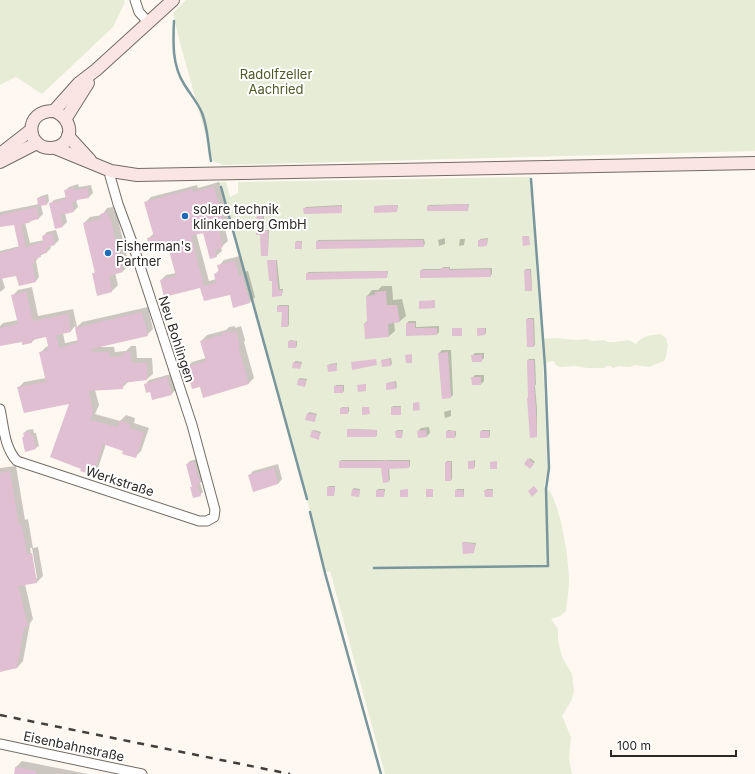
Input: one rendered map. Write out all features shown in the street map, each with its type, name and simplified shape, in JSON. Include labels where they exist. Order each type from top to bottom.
[{"type":"main road","points":[[54,111],[79,83],[96,70],[173,0]]},
{"type":"main road","points":[[66,118],[96,70]]},
{"type":"main road","points":[[55,148],[65,142],[68,136],[69,124],[66,118],[60,113],[47,111],[41,113],[35,118],[32,125],[31,130],[37,143],[46,148],[55,148],[111,171],[138,175],[755,163]]},
{"type":"main road","points":[[0,154],[31,130]]},
{"type":"main road","points":[[68,136],[92,163]]},
{"type":"main road","points":[[0,162],[37,143]]},
{"type":"street","points":[[135,0],[139,12],[148,22]]},
{"type":"street","name":"Neu Bohlingen","points":[[111,171],[110,176],[118,204],[134,248],[192,425],[215,510],[214,517]]},
{"type":"street","name":"Werkstraße","points":[[0,409],[7,446],[17,461],[199,521],[207,522],[214,517]]},
{"type":"street","name":"Eisenbahnstraße","points":[[0,744],[142,774]]},
{"type":"green space","points":[[0,0],[124,0],[125,2],[113,27],[42,94],[16,77],[0,85]]},
{"type":"green space","name":"Radolfzeller Aachried","points":[[186,0],[755,0],[755,151],[223,165],[213,161],[173,13]]},
{"type":"green space","points":[[530,177],[542,339],[586,339],[592,341],[603,340],[608,342],[629,340],[636,344],[638,341],[650,335],[660,334],[666,338],[668,345],[664,361],[649,367],[635,365],[630,367],[619,366],[613,368],[611,366],[604,368],[587,368],[576,366],[560,367],[556,365],[554,361],[548,362],[543,366],[548,469],[544,486],[550,492],[559,515],[569,571],[569,588],[566,611],[560,616],[551,619],[558,629],[558,640],[562,657],[572,674],[574,691],[571,701],[562,716],[571,737],[569,758],[572,774],[385,774],[330,571],[325,573],[307,499],[221,187],[217,182],[226,182],[230,197],[238,193],[238,182]]},
{"type":"building","points":[[214,187],[226,229],[219,231],[223,247],[215,250],[217,257],[210,259],[203,233],[191,236],[204,286],[216,283],[214,274],[219,272],[217,265],[235,261],[239,276],[242,275],[250,303],[233,308],[230,295],[204,301],[200,288],[164,297],[160,280],[176,276],[168,247],[151,252],[147,238],[154,237],[144,202],[192,189],[193,192]]},
{"type":"building","points":[[74,188],[75,190],[88,188],[89,198],[72,202],[74,212],[61,215],[63,227],[55,229],[49,203],[66,199],[64,190]]},
{"type":"building","points":[[46,197],[47,205],[38,206],[37,198]]},
{"type":"building","points":[[468,204],[468,211],[427,211],[427,206]]},
{"type":"building","points":[[397,205],[397,212],[374,213],[374,206]]},
{"type":"building","points":[[257,206],[263,206],[263,230],[268,231],[268,256],[261,256],[260,235],[256,235]]},
{"type":"building","points":[[341,206],[342,213],[304,214],[303,208]]},
{"type":"building","points":[[37,207],[39,219],[21,225],[26,247],[43,242],[42,236],[52,233],[55,245],[46,248],[47,253],[40,254],[41,257],[34,259],[35,263],[32,264],[36,282],[19,286],[16,276],[0,279],[0,253],[19,248],[14,225],[0,227],[0,215]]},
{"type":"building","points":[[107,212],[108,217],[110,217],[123,272],[109,276],[112,292],[97,296],[92,273],[95,273],[83,223],[101,219],[100,214]]},
{"type":"building","points":[[522,236],[529,236],[530,245],[523,246]]},
{"type":"building","points":[[487,239],[487,246],[478,247],[478,240]]},
{"type":"building","points":[[423,240],[424,247],[316,249],[316,241]]},
{"type":"building","points":[[301,241],[302,249],[295,249],[295,242]]},
{"type":"building","points":[[267,260],[276,260],[278,286],[279,290],[282,290],[282,296],[272,297],[272,281],[269,281]]},
{"type":"building","points":[[441,268],[449,268],[449,270],[490,269],[491,277],[420,278],[420,270],[440,270]]},
{"type":"building","points":[[524,270],[530,270],[532,291],[525,291]]},
{"type":"building","points":[[387,271],[387,278],[306,280],[306,273]]},
{"type":"building","points":[[386,291],[387,305],[397,305],[400,322],[388,324],[389,337],[365,339],[364,323],[367,323],[366,296],[375,295],[375,292]]},
{"type":"building","points":[[26,292],[33,321],[68,314],[71,332],[56,335],[59,348],[78,343],[75,328],[142,312],[148,336],[91,349],[92,352],[109,352],[109,357],[124,356],[124,352],[130,352],[132,363],[147,363],[147,380],[123,383],[123,389],[89,391],[93,412],[90,420],[118,427],[120,420],[130,424],[129,428],[144,433],[136,458],[122,454],[123,451],[103,444],[93,475],[80,471],[81,469],[50,457],[69,404],[24,413],[17,387],[46,382],[39,352],[49,350],[46,337],[32,340],[32,343],[22,345],[22,342],[0,346],[0,328],[18,324],[11,295]]},
{"type":"building","points":[[435,300],[435,308],[419,309],[419,301]]},
{"type":"building","points":[[277,306],[288,306],[288,327],[281,327],[282,312],[277,312]]},
{"type":"building","points":[[526,319],[533,319],[534,347],[527,347]]},
{"type":"building","points":[[406,323],[415,323],[415,328],[437,328],[437,335],[406,336]]},
{"type":"building","points":[[452,328],[462,328],[462,336],[452,336]]},
{"type":"building","points":[[477,328],[485,328],[485,335],[477,336]]},
{"type":"building","points":[[229,331],[230,333],[236,331],[240,347],[238,347],[249,384],[203,398],[200,387],[192,389],[186,367],[206,361],[200,341],[223,335],[222,333]]},
{"type":"building","points":[[288,341],[296,341],[296,348],[288,348]]},
{"type":"building","points":[[448,352],[451,398],[442,399],[438,353]]},
{"type":"building","points":[[412,354],[412,363],[406,363],[405,355]]},
{"type":"building","points":[[471,355],[482,355],[482,362],[472,362]]},
{"type":"building","points":[[376,359],[377,365],[352,370],[351,362]]},
{"type":"building","points":[[390,359],[391,366],[382,367],[381,360]]},
{"type":"building","points":[[527,360],[534,360],[536,409],[537,437],[530,438],[527,398]]},
{"type":"building","points":[[293,362],[301,363],[300,369],[292,368]]},
{"type":"building","points":[[336,364],[337,371],[328,372],[327,365]]},
{"type":"building","points":[[167,377],[172,395],[152,400],[150,392],[146,393],[144,384]]},
{"type":"building","points":[[471,377],[481,377],[481,385],[472,385]]},
{"type":"building","points":[[298,379],[306,380],[305,387],[297,385]]},
{"type":"building","points":[[395,382],[396,389],[386,390],[386,383]]},
{"type":"building","points":[[366,384],[366,391],[358,392],[357,385]]},
{"type":"building","points":[[334,386],[343,386],[343,393],[334,393]]},
{"type":"building","points":[[419,402],[420,410],[413,411],[413,403]]},
{"type":"building","points":[[348,407],[348,414],[340,414],[340,408]]},
{"type":"building","points":[[362,407],[369,407],[370,414],[362,415]]},
{"type":"building","points":[[391,407],[401,407],[401,415],[391,415]]},
{"type":"building","points":[[307,413],[316,415],[315,422],[305,420]]},
{"type":"building","points":[[347,429],[377,430],[376,437],[347,437]]},
{"type":"building","points":[[312,430],[320,433],[319,440],[310,437]]},
{"type":"building","points":[[426,430],[427,437],[418,438],[417,431]]},
{"type":"building","points":[[30,431],[31,435],[33,435],[36,449],[25,452],[22,437],[24,437],[23,433]]},
{"type":"building","points":[[395,431],[402,431],[402,438],[396,438]]},
{"type":"building","points":[[446,431],[455,431],[455,438],[446,438]]},
{"type":"building","points":[[480,431],[489,431],[489,438],[480,438]]},
{"type":"building","points":[[528,458],[534,464],[530,469],[524,464]]},
{"type":"building","points":[[339,461],[409,461],[409,468],[388,469],[389,482],[383,483],[381,468],[339,468]]},
{"type":"building","points":[[468,461],[474,461],[474,469],[468,469]]},
{"type":"building","points":[[497,461],[497,469],[490,469],[490,462]]},
{"type":"building","points":[[194,462],[200,484],[197,485],[201,496],[193,498],[190,487],[192,487],[186,464]]},
{"type":"building","points":[[445,462],[451,462],[451,481],[445,481]]},
{"type":"building","points":[[274,468],[278,484],[253,492],[248,475]]},
{"type":"building","points":[[10,471],[19,525],[22,525],[27,554],[32,553],[37,583],[18,586],[28,626],[24,627],[17,668],[0,672],[0,473]]},
{"type":"building","points":[[534,486],[538,491],[532,497],[528,491]]},
{"type":"building","points":[[327,487],[335,487],[334,496],[327,496]]},
{"type":"building","points":[[352,489],[360,490],[359,497],[351,496]]},
{"type":"building","points":[[408,489],[408,497],[400,497],[400,490]]},
{"type":"building","points":[[426,489],[433,489],[433,497],[426,497]]},
{"type":"building","points":[[376,490],[384,490],[384,497],[376,497]]},
{"type":"building","points":[[455,490],[463,490],[464,497],[455,497]]},
{"type":"building","points":[[484,490],[492,490],[493,497],[485,497]]},
{"type":"building","points":[[462,542],[475,544],[474,553],[463,554]]},
{"type":"building","points":[[15,767],[36,771],[36,774],[14,774]]},
{"type":"waterway","points":[[174,21],[175,62],[180,77],[202,113],[207,131],[211,161]]},
{"type":"waterway","points":[[374,568],[548,566],[546,489],[549,468],[545,366],[531,179]]},
{"type":"waterway","points":[[221,187],[307,499]]},
{"type":"waterway","points":[[310,512],[325,573],[381,774]]},
{"type":"railway","points":[[0,715],[290,774]]},
{"type":"place","name":"solare technik klinkenberg GmbH","points":[[185,216]]},
{"type":"place","name":"Fisherman's Partner","points":[[108,253]]}]
